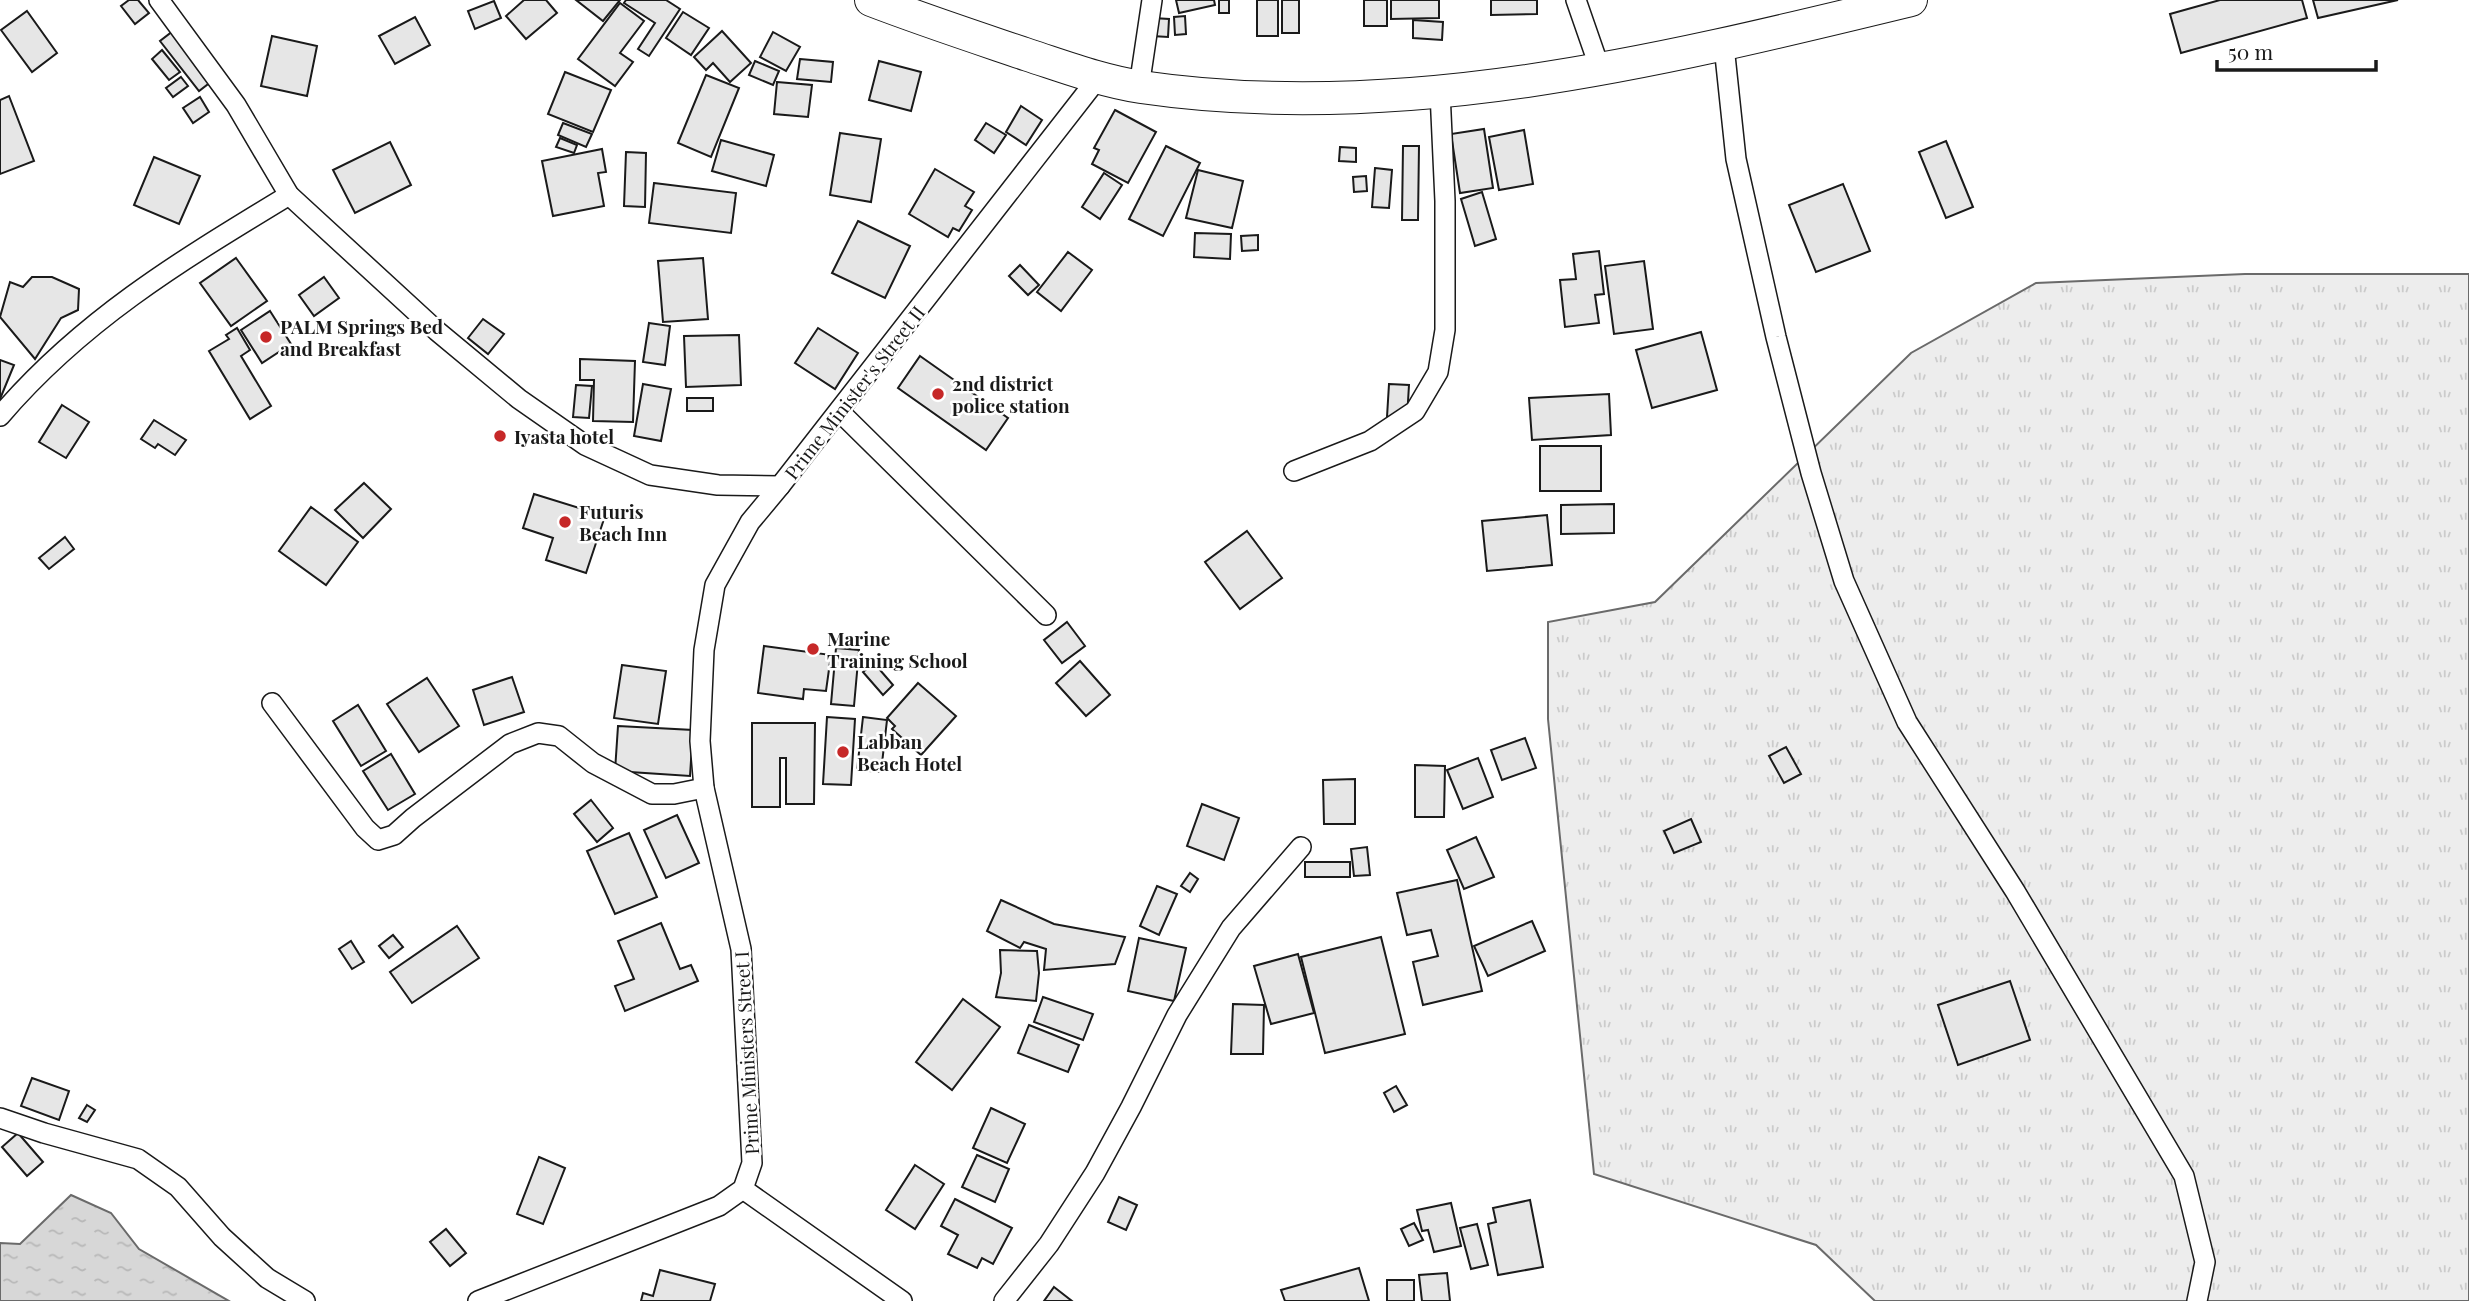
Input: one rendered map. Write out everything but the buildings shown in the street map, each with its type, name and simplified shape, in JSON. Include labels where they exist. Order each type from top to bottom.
[{"type":"highway","points":[[871,0],[1098,78],[1139,87],[1224,96],[1314,99],[1440,92],[1600,69],[1724,46],[1911,0]]},
{"type":"street","name":"Prime Minister's Street II","points":[[159,0],[236,105],[289,195],[437,331],[519,399],[585,445],[650,475],[718,485],[780,486],[1098,78]]},
{"type":"street","points":[[1139,87],[1152,0]]},
{"type":"street","points":[[1576,0],[1600,69]]},
{"type":"street","points":[[1724,46],[1738,172],[1798,424],[1844,581],[1907,722],[2015,891],[2184,1176],[2205,1262],[2197,1301]]},
{"type":"street","points":[[1294,471],[1370,441],[1415,411],[1438,372],[1445,330],[1445,201],[1440,92]]},
{"type":"street","points":[[0,416],[72,341],[122,301],[289,195]]},
{"type":"street","points":[[839,412],[1046,615]]},
{"type":"street","name":"Prime Ministers Street I","points":[[743,1189],[752,1163],[741,949],[704,788],[700,741],[704,650],[715,584],[750,522],[780,486]]},
{"type":"street","points":[[272,703],[366,828],[378,840],[394,835],[510,744],[538,733],[559,736],[593,762],[652,794],[674,794],[704,788]]},
{"type":"street","points":[[1004,1301],[1049,1244],[1095,1173],[1177,1015],[1231,928],[1301,847]]},
{"type":"street","points":[[0,1118],[138,1159],[178,1187],[222,1237],[267,1278],[305,1301]]},
{"type":"street","points":[[478,1301],[719,1206],[743,1189],[891,1298]]},
{"type":"green space","points":[[2245,274],[2469,274],[2469,1301],[1875,1301],[1816,1245],[1594,1174],[1548,719],[1548,622],[1655,602],[1911,353],[2036,283]]},
{"type":"water","points":[[71,1195],[111,1213],[139,1249],[229,1301],[0,1301],[0,1243],[20,1244]]},
{"type":"place","name":"PALM Springs Bed and Breakfast","points":[[266,337]]},
{"type":"place","name":"2nd district police station","points":[[938,394]]},
{"type":"place","name":"Iyasta hotel","points":[[500,436]]},
{"type":"place","name":"Futuris Beach Inn","points":[[565,522]]},
{"type":"place","name":"Marine Training School","points":[[813,649]]},
{"type":"place","name":"Labban Beach Hotel","points":[[843,752]]}]
